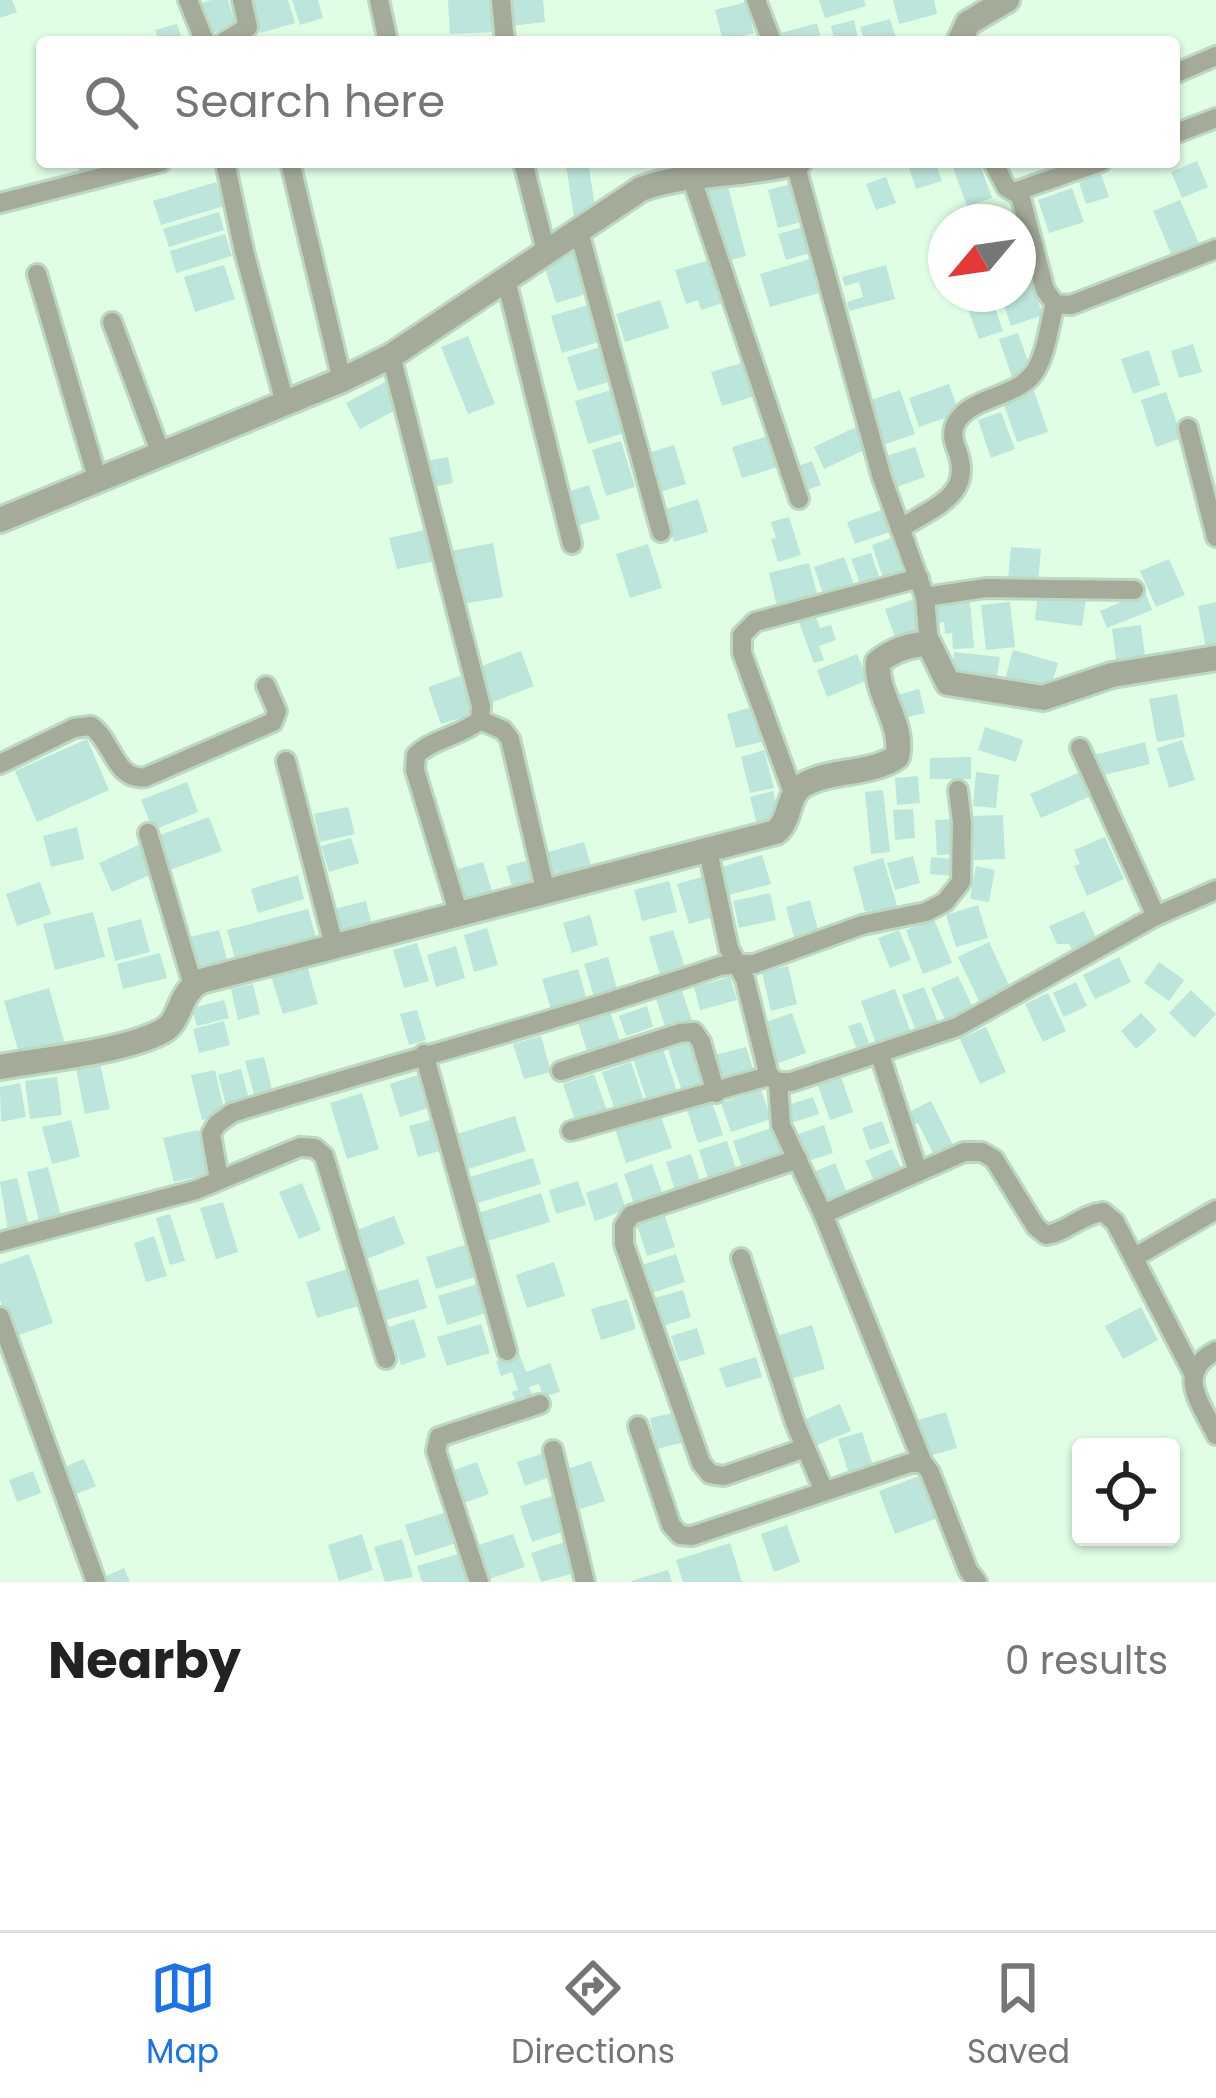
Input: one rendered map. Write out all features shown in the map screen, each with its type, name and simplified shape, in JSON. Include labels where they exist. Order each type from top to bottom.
[{"type":"street","points":[[188,0],[203,36]]},
{"type":"street","points":[[234,36],[248,27],[242,0]]},
{"type":"street","points":[[379,0],[387,36]]},
{"type":"street","points":[[501,0],[504,36]]},
{"type":"street","points":[[756,0],[770,36]]},
{"type":"street","points":[[962,36],[968,23],[997,2]]},
{"type":"street","points":[[1180,71],[1216,56]]},
{"type":"street","points":[[1180,132],[1216,118]]},
{"type":"street","points":[[0,203],[137,168]]},
{"type":"street","points":[[226,168],[285,403]]},
{"type":"street","points":[[291,168],[342,380]]},
{"type":"street","points":[[525,168],[546,251]]},
{"type":"street","points":[[0,520],[391,356],[641,189],[775,168]]},
{"type":"street","points":[[798,168],[850,368],[922,588],[928,644],[948,683],[1026,698],[1057,695],[1112,676],[1216,658]]},
{"type":"street","points":[[996,168],[1006,188],[1018,191],[1084,168]]},
{"type":"street","points":[[692,178],[799,499]]},
{"type":"street","points":[[1018,191],[1045,290],[1055,304]]},
{"type":"street","points":[[578,228],[661,532]]},
{"type":"street","points":[[1055,304],[1070,305],[1216,249]]},
{"type":"street","points":[[37,274],[98,481]]},
{"type":"street","points":[[506,280],[572,544]]},
{"type":"street","points":[[900,529],[955,492],[963,481],[964,468],[952,439],[954,426],[963,414],[1035,373],[1055,304]]},
{"type":"street","points":[[112,322],[161,454]]},
{"type":"street","points":[[391,356],[481,706],[480,720],[470,728],[426,745],[416,755],[415,770],[459,915]]},
{"type":"street","points":[[1188,428],[1215,528]]},
{"type":"street","points":[[0,1067],[54,1060],[159,1034],[173,1021],[185,992],[194,985],[776,832],[785,824],[793,793],[742,653],[742,635],[755,622],[922,588],[1134,590]]},
{"type":"street","points":[[793,793],[805,784],[898,757],[901,743],[877,676],[878,662],[888,654],[928,644]]},
{"type":"street","points":[[0,764],[74,728],[91,725],[103,734],[123,773],[134,779],[146,777],[273,722],[277,711],[266,686]]},
{"type":"street","points":[[480,720],[503,730],[510,740],[546,893]]},
{"type":"street","points":[[1080,748],[1156,916]]},
{"type":"street","points":[[286,761],[334,945]]},
{"type":"street","points":[[219,1179],[211,1134],[232,1114],[424,1054],[592,1010],[720,966],[754,964],[862,925],[926,912],[945,902],[961,882],[958,790]]},
{"type":"street","points":[[148,833],[194,985]]},
{"type":"street","points":[[708,851],[729,949],[746,979],[774,1079],[777,1109],[976,1582]]},
{"type":"street","points":[[571,1131],[774,1079],[790,1082],[880,1054],[988,1013],[1156,916],[1216,890]]},
{"type":"street","points":[[561,1071],[694,1032],[716,1093]]},
{"type":"street","points":[[424,1054],[507,1351]]},
{"type":"street","points":[[880,1054],[918,1172]]},
{"type":"street","points":[[0,1242],[196,1190],[300,1148],[314,1148],[324,1156],[386,1359]]},
{"type":"street","points":[[823,1214],[964,1152],[982,1152],[994,1159],[1036,1227],[1046,1235],[1103,1212],[1115,1222],[1135,1257],[1192,1371],[1193,1385],[1216,1435]]},
{"type":"street","points":[[798,1159],[631,1215],[624,1226],[624,1244],[701,1463],[710,1474],[724,1476],[805,1448]]},
{"type":"street","points":[[1135,1257],[1216,1210]]},
{"type":"street","points":[[741,1258],[824,1491]]},
{"type":"street","points":[[0,1317],[96,1582]]},
{"type":"street","points":[[1192,1371],[1200,1359],[1216,1351]]},
{"type":"street","points":[[479,1582],[436,1451],[440,1437],[540,1403]]},
{"type":"street","points":[[638,1426],[671,1525],[680,1535],[692,1536],[910,1463],[923,1463]]},
{"type":"street","points":[[553,1450],[585,1582]]},
{"type":"building","points":[[0,0],[12,0],[17,12],[0,18]]},
{"type":"building","points":[[228,0],[236,26],[205,35],[195,5]]},
{"type":"building","points":[[251,0],[288,0],[295,23],[261,33]]},
{"type":"building","points":[[292,0],[318,0],[323,18],[300,25]]},
{"type":"building","points":[[448,0],[492,0],[494,32],[450,34]]},
{"type":"building","points":[[507,0],[543,0],[545,22],[510,26]]},
{"type":"building","points":[[819,0],[864,0],[866,6],[825,18]]},
{"type":"building","points":[[893,0],[934,0],[937,14],[899,24]]},
{"type":"building","points":[[746,2],[754,33],[722,36],[715,10]]},
{"type":"building","points":[[890,19],[895,36],[863,36],[860,27]]},
{"type":"building","points":[[854,20],[858,36],[834,36],[831,26]]},
{"type":"building","points":[[817,23],[820,36],[782,36]]},
{"type":"building","points":[[177,24],[181,36],[157,36],[155,30]]},
{"type":"building","points":[[1197,161],[1208,187],[1182,198],[1171,172]]},
{"type":"building","points":[[566,168],[589,168],[596,213],[574,217]]},
{"type":"building","points":[[909,168],[937,168],[942,181],[916,189]]},
{"type":"building","points":[[953,168],[981,168],[992,198],[966,204]]},
{"type":"building","points":[[1100,171],[1109,197],[1086,204],[1078,179]]},
{"type":"building","points":[[886,177],[896,203],[876,210],[866,184]]},
{"type":"building","points":[[216,182],[224,206],[161,225],[153,201]]},
{"type":"building","points":[[727,183],[746,256],[727,261],[707,188]]},
{"type":"building","points":[[794,183],[805,221],[778,228],[768,190]]},
{"type":"building","points":[[1072,188],[1084,222],[1049,233],[1038,200]]},
{"type":"building","points":[[1180,200],[1200,246],[1173,258],[1153,211]]},
{"type":"building","points":[[219,212],[224,230],[169,247],[163,229]]},
{"type":"building","points":[[810,225],[817,251],[786,260],[778,234]]},
{"type":"building","points":[[225,234],[232,256],[176,273],[170,251]]},
{"type":"building","points":[[577,251],[590,293],[556,303],[543,262]]},
{"type":"building","points":[[816,257],[826,291],[770,307],[760,274]]},
{"type":"building","points":[[713,259],[726,302],[701,310],[698,300],[686,304],[675,270]]},
{"type":"building","points":[[224,265],[235,299],[195,312],[184,277]]},
{"type":"building","points":[[886,265],[895,299],[849,311],[847,302],[863,297],[859,282],[845,286],[842,277]]},
{"type":"building","points":[[1036,296],[1043,315],[1011,326],[1006,312],[1036,312]]},
{"type":"building","points":[[660,300],[669,328],[625,342],[616,314]]},
{"type":"building","points":[[591,304],[602,341],[562,353],[551,316]]},
{"type":"building","points":[[969,312],[996,312],[1003,331],[979,339]]},
{"type":"building","points":[[1018,333],[1031,370],[1012,377],[999,339]]},
{"type":"building","points":[[468,336],[495,404],[468,414],[441,347]]},
{"type":"building","points":[[1193,344],[1202,372],[1179,378],[1171,351]]},
{"type":"building","points":[[604,346],[615,380],[578,391],[567,357]]},
{"type":"building","points":[[1149,350],[1160,385],[1133,394],[1121,359]]},
{"type":"building","points":[[745,362],[755,396],[722,406],[711,372]]},
{"type":"building","points":[[389,380],[403,406],[360,429],[346,403]]},
{"type":"building","points":[[949,384],[959,413],[919,427],[909,398]]},
{"type":"building","points":[[611,390],[624,433],[588,444],[575,401]]},
{"type":"building","points":[[900,390],[915,434],[877,447],[863,403]]},
{"type":"building","points":[[1034,391],[1048,432],[1017,442],[1003,402]]},
{"type":"building","points":[[1166,392],[1182,438],[1156,447],[1141,400]]},
{"type":"building","points":[[1001,412],[1015,449],[991,458],[978,420]]},
{"type":"building","points":[[856,427],[866,449],[824,469],[814,447]]},
{"type":"building","points":[[771,435],[781,466],[742,478],[732,447]]},
{"type":"building","points":[[621,441],[635,487],[606,496],[592,450]]},
{"type":"building","points":[[674,445],[686,484],[657,493],[645,454]]},
{"type":"building","points":[[915,447],[925,477],[891,489],[880,458]]},
{"type":"building","points":[[448,457],[453,483],[432,487],[427,461]]},
{"type":"building","points":[[812,461],[821,485],[801,492],[792,468]]},
{"type":"building","points":[[589,485],[600,519],[573,527],[563,493]]},
{"type":"building","points":[[698,499],[708,532],[674,542],[664,510]]},
{"type":"building","points":[[884,509],[892,531],[855,544],[847,522]]},
{"type":"building","points":[[789,517],[801,555],[778,562],[771,522]]},
{"type":"building","points":[[429,529],[436,561],[397,569],[389,538]]},
{"type":"building","points":[[891,538],[904,575],[884,581],[872,545]]},
{"type":"building","points":[[493,543],[503,597],[462,604],[451,551]]},
{"type":"building","points":[[648,544],[662,588],[630,598],[616,554]]},
{"type":"building","points":[[1011,547],[1041,549],[1038,583],[1008,580]]},
{"type":"building","points":[[871,553],[880,579],[861,586],[851,559]]},
{"type":"building","points":[[844,557],[855,587],[824,597],[814,567]]},
{"type":"building","points":[[1169,559],[1185,595],[1156,607],[1140,571]]},
{"type":"building","points":[[809,563],[819,601],[778,611],[769,573]]},
{"type":"building","points":[[1038,592],[1086,599],[1082,626],[1035,620]]},
{"type":"building","points":[[1145,592],[1152,610],[1107,628],[1100,611]]},
{"type":"building","points":[[914,599],[926,637],[898,646],[885,609]]},
{"type":"building","points":[[970,602],[974,648],[953,649],[952,633],[945,634],[944,622],[939,623],[937,604]]},
{"type":"building","points":[[1010,602],[1015,647],[986,650],[981,605]]},
{"type":"building","points":[[1216,602],[1216,653],[1207,654],[1198,606]]},
{"type":"building","points":[[814,611],[820,628],[831,625],[836,640],[819,646],[824,660],[814,663],[797,617]]},
{"type":"building","points":[[1141,625],[1146,664],[1117,668],[1112,629]]},
{"type":"building","points":[[1013,650],[1058,663],[1049,693],[1005,680]]},
{"type":"building","points":[[521,651],[534,686],[491,703],[477,668]]},
{"type":"building","points":[[954,652],[1000,657],[996,685],[951,680]]},
{"type":"building","points":[[857,654],[868,680],[827,697],[817,670]]},
{"type":"building","points":[[460,676],[473,714],[441,724],[428,687]]},
{"type":"building","points":[[919,689],[925,713],[904,718],[897,695]]},
{"type":"building","points":[[1177,694],[1185,737],[1157,742],[1149,699]]},
{"type":"building","points":[[756,706],[765,741],[736,748],[727,714]]},
{"type":"building","points":[[985,727],[1023,740],[1016,762],[978,750]]},
{"type":"building","points":[[87,739],[109,790],[37,822],[15,771]]},
{"type":"building","points":[[1182,740],[1195,780],[1169,788],[1157,748]]},
{"type":"building","points":[[1145,742],[1150,764],[1100,776],[1094,755]]},
{"type":"building","points":[[764,750],[774,788],[750,793],[741,757]]},
{"type":"building","points":[[971,757],[971,779],[930,779],[930,758]]},
{"type":"building","points":[[976,772],[999,775],[996,808],[973,806]]},
{"type":"building","points":[[1080,772],[1091,796],[1041,818],[1030,794]]},
{"type":"building","points":[[918,776],[920,803],[897,805],[895,778]]},
{"type":"building","points":[[187,782],[198,812],[153,830],[141,800]]},
{"type":"building","points":[[883,790],[890,852],[871,854],[865,792]]},
{"type":"building","points":[[773,791],[782,823],[758,829],[750,797]]},
{"type":"building","points":[[348,807],[355,834],[320,842],[314,814]]},
{"type":"building","points":[[913,809],[915,838],[895,840],[893,810]]},
{"type":"building","points":[[1003,815],[1005,859],[974,860],[972,816]]},
{"type":"building","points":[[209,817],[222,851],[170,870],[157,836]]},
{"type":"building","points":[[956,819],[957,854],[937,855],[935,820]]},
{"type":"building","points":[[77,827],[84,859],[51,867],[43,836]]},
{"type":"building","points":[[1105,837],[1124,879],[1087,896],[1074,866],[1080,864],[1074,850]]},
{"type":"building","points":[[351,838],[359,863],[329,872],[321,846]]},
{"type":"building","points":[[584,842],[594,875],[551,888],[541,854]]},
{"type":"building","points":[[143,843],[156,872],[112,892],[99,863]]},
{"type":"building","points":[[762,855],[771,884],[729,895],[721,867]]},
{"type":"building","points":[[913,856],[920,883],[895,890],[887,863]]},
{"type":"building","points":[[931,857],[953,859],[952,876],[930,874]]},
{"type":"building","points":[[883,858],[898,909],[874,916],[872,910],[865,912],[853,867]]},
{"type":"building","points":[[526,861],[535,891],[515,897],[506,866]]},
{"type":"building","points":[[483,862],[495,901],[465,909],[454,870]]},
{"type":"building","points":[[976,866],[995,870],[989,902],[970,899]]},
{"type":"building","points":[[298,875],[304,899],[258,913],[251,889]]},
{"type":"building","points":[[705,876],[717,916],[689,924],[677,884]]},
{"type":"building","points":[[669,881],[677,912],[642,921],[634,890]]},
{"type":"building","points":[[40,882],[51,914],[17,926],[6,894]]},
{"type":"building","points":[[770,893],[776,920],[739,928],[733,901]]},
{"type":"building","points":[[810,900],[819,934],[795,941],[786,907]]},
{"type":"building","points":[[366,901],[373,930],[337,939],[330,910]]},
{"type":"building","points":[[978,905],[988,938],[956,947],[946,915]]},
{"type":"building","points":[[308,909],[318,944],[237,966],[227,930]]},
{"type":"building","points":[[1084,911],[1099,944],[1080,952],[1077,946],[1057,944],[1049,926]]},
{"type":"building","points":[[93,912],[105,957],[55,970],[43,924]]},
{"type":"building","points":[[590,915],[598,945],[572,953],[563,923]]},
{"type":"building","points":[[141,919],[150,952],[115,961],[107,928]]},
{"type":"building","points":[[934,919],[952,963],[923,974],[906,930]]},
{"type":"building","points":[[487,928],[498,965],[474,972],[464,935]]},
{"type":"building","points":[[219,930],[227,960],[197,968],[189,937]]},
{"type":"building","points":[[673,930],[685,968],[660,975],[649,937]]},
{"type":"building","points":[[899,930],[911,960],[890,968],[878,938]]},
{"type":"building","points":[[989,942],[1013,994],[983,1009],[958,957]]},
{"type":"building","points":[[417,943],[429,981],[404,988],[393,950]]},
{"type":"building","points":[[456,946],[465,978],[436,987],[427,955]]},
{"type":"building","points":[[160,953],[167,978],[123,989],[117,964]]},
{"type":"building","points":[[608,957],[619,996],[596,1003],[584,964]]},
{"type":"building","points":[[1119,957],[1131,982],[1095,999],[1083,975]]},
{"type":"building","points":[[306,962],[318,1004],[283,1014],[270,973]]},
{"type":"building","points":[[1159,962],[1184,980],[1169,1001],[1144,983]]},
{"type":"building","points":[[788,966],[797,1004],[771,1011],[762,972]]},
{"type":"building","points":[[578,969],[588,1003],[552,1013],[542,979]]},
{"type":"building","points":[[958,976],[974,1010],[946,1022],[931,988]]},
{"type":"building","points":[[730,977],[737,1000],[700,1010],[694,987]]},
{"type":"building","points":[[1076,982],[1087,1006],[1064,1017],[1053,993]]},
{"type":"building","points":[[253,984],[260,1014],[238,1020],[231,989]]},
{"type":"building","points":[[680,985],[693,1024],[667,1032],[654,993]]},
{"type":"building","points":[[924,987],[940,1027],[918,1036],[902,995]]},
{"type":"building","points":[[49,988],[66,1047],[21,1060],[4,1001]]},
{"type":"building","points":[[895,989],[913,1038],[878,1050],[861,1001]]},
{"type":"building","points":[[1191,990],[1216,1014],[1194,1038],[1169,1013]]},
{"type":"building","points":[[1048,993],[1066,1031],[1043,1042],[1025,1004]]},
{"type":"building","points":[[224,1000],[229,1018],[197,1026],[192,1008]]},
{"type":"building","points":[[647,1006],[653,1027],[626,1036],[619,1016]]},
{"type":"building","points":[[417,1010],[426,1040],[409,1045],[400,1014]]},
{"type":"building","points":[[610,1012],[620,1041],[587,1051],[578,1023]]},
{"type":"building","points":[[792,1013],[806,1053],[776,1064],[763,1023]]},
{"type":"building","points":[[1141,1013],[1157,1030],[1136,1049],[1121,1031]]},
{"type":"building","points":[[224,1021],[230,1045],[199,1053],[193,1029]]},
{"type":"building","points":[[861,1022],[869,1043],[856,1048],[848,1026]]},
{"type":"building","points":[[986,1027],[1006,1072],[980,1084],[960,1039]]},
{"type":"building","points":[[541,1036],[551,1072],[524,1079],[513,1044]]},
{"type":"building","points":[[695,1040],[709,1082],[682,1091],[668,1050]]},
{"type":"building","points":[[746,1047],[754,1072],[718,1081],[711,1056]]},
{"type":"building","points":[[663,1049],[678,1094],[648,1104],[633,1059]]},
{"type":"building","points":[[264,1057],[274,1098],[256,1102],[245,1061]]},
{"type":"building","points":[[631,1062],[644,1101],[615,1110],[602,1072]]},
{"type":"building","points":[[100,1064],[110,1109],[85,1114],[76,1069]]},
{"type":"building","points":[[241,1069],[250,1103],[227,1108],[218,1075]]},
{"type":"building","points":[[215,1070],[225,1115],[202,1120],[191,1075]]},
{"type":"building","points":[[839,1071],[853,1112],[830,1120],[816,1080]]},
{"type":"building","points":[[594,1074],[608,1113],[576,1123],[563,1084]]},
{"type":"building","points":[[418,1075],[428,1108],[400,1117],[390,1084]]},
{"type":"building","points":[[57,1077],[62,1115],[30,1119],[25,1081]]},
{"type":"building","points":[[20,1083],[26,1117],[1,1122],[0,1087]]},
{"type":"building","points":[[761,1090],[771,1119],[731,1132],[721,1103]]},
{"type":"building","points":[[362,1093],[379,1149],[347,1159],[330,1103]]},
{"type":"building","points":[[813,1097],[819,1114],[788,1124],[782,1107]]},
{"type":"building","points":[[931,1101],[954,1147],[935,1157],[918,1123],[912,1126],[905,1114]]},
{"type":"building","points":[[712,1102],[723,1135],[698,1143],[687,1110]]},
{"type":"building","points":[[660,1114],[672,1148],[626,1163],[615,1129]]},
{"type":"building","points":[[515,1116],[526,1151],[465,1170],[454,1135]]},
{"type":"building","points":[[434,1119],[443,1150],[418,1157],[409,1126]]},
{"type":"building","points":[[71,1120],[80,1157],[52,1164],[42,1127]]},
{"type":"building","points":[[882,1121],[890,1143],[870,1150],[862,1128]]},
{"type":"building","points":[[824,1125],[833,1153],[805,1162],[796,1135]]},
{"type":"building","points":[[774,1127],[785,1159],[744,1173],[733,1141]]},
{"type":"building","points":[[198,1130],[209,1174],[174,1182],[163,1138]]},
{"type":"building","points":[[727,1141],[737,1172],[709,1181],[699,1150]]},
{"type":"building","points":[[892,1149],[904,1175],[877,1187],[865,1161]]},
{"type":"building","points":[[691,1154],[700,1181],[675,1190],[666,1162]]},
{"type":"building","points":[[533,1158],[541,1184],[471,1205],[463,1179]]},
{"type":"building","points":[[835,1163],[848,1196],[825,1206],[811,1173]]},
{"type":"building","points":[[652,1164],[664,1198],[635,1207],[624,1174]]},
{"type":"building","points":[[48,1167],[61,1216],[39,1221],[27,1172]]},
{"type":"building","points":[[17,1178],[29,1226],[8,1231],[0,1182]]},
{"type":"building","points":[[578,1181],[586,1205],[556,1214],[549,1190]]},
{"type":"building","points":[[617,1182],[626,1210],[595,1221],[586,1193]]},
{"type":"building","points":[[302,1183],[321,1230],[299,1239],[279,1192]]},
{"type":"building","points":[[541,1193],[550,1222],[481,1243],[472,1215]]},
{"type":"building","points":[[223,1202],[238,1252],[216,1259],[200,1208]]},
{"type":"building","points":[[170,1214],[185,1261],[170,1265],[156,1218]]},
{"type":"building","points":[[394,1216],[405,1244],[364,1260],[352,1232]]},
{"type":"building","points":[[665,1216],[675,1247],[647,1256],[637,1225]]},
{"type":"building","points":[[154,1236],[167,1276],[146,1282],[134,1243]]},
{"type":"building","points":[[465,1245],[475,1277],[436,1289],[426,1257]]},
{"type":"building","points":[[29,1254],[53,1323],[13,1337],[0,1300],[0,1264]]},
{"type":"building","points":[[676,1254],[685,1282],[652,1293],[642,1265]]},
{"type":"building","points":[[554,1262],[565,1296],[527,1308],[516,1275]]},
{"type":"building","points":[[351,1268],[362,1305],[317,1318],[306,1282]]},
{"type":"building","points":[[418,1279],[427,1308],[383,1321],[374,1292]]},
{"type":"building","points":[[481,1283],[490,1312],[447,1325],[438,1296]]},
{"type":"building","points":[[683,1290],[691,1317],[660,1327],[651,1299]]},
{"type":"building","points":[[627,1299],[636,1329],[601,1340],[591,1309]]},
{"type":"building","points":[[1141,1307],[1158,1340],[1123,1359],[1105,1326]]},
{"type":"building","points":[[414,1319],[426,1357],[401,1365],[389,1327]]},
{"type":"building","points":[[481,1324],[490,1353],[447,1366],[437,1337]]},
{"type":"building","points":[[812,1325],[825,1369],[784,1381],[771,1338]]},
{"type":"building","points":[[697,1328],[705,1354],[679,1362],[671,1336]]},
{"type":"building","points":[[519,1353],[526,1372],[550,1363],[560,1392],[543,1397],[539,1384],[529,1387],[534,1400],[517,1406],[512,1372],[501,1376],[496,1361]]},
{"type":"building","points":[[756,1357],[762,1377],[726,1388],[719,1368]]},
{"type":"building","points":[[840,1404],[851,1431],[810,1448],[799,1422]]},
{"type":"building","points":[[678,1412],[685,1442],[657,1449],[650,1418]]},
{"type":"building","points":[[946,1412],[957,1448],[925,1457],[915,1421]]},
{"type":"building","points":[[862,1432],[874,1469],[850,1477],[838,1439]]},
{"type":"building","points":[[544,1453],[552,1476],[525,1486],[517,1462]]},
{"type":"building","points":[[84,1459],[96,1486],[69,1497],[57,1470]]},
{"type":"building","points":[[591,1461],[605,1501],[580,1509],[567,1469]]},
{"type":"building","points":[[477,1462],[489,1494],[461,1504],[449,1472]]},
{"type":"building","points":[[33,1471],[41,1493],[17,1502],[9,1480]]},
{"type":"building","points":[[922,1475],[938,1518],[895,1534],[879,1491]]},
{"type":"building","points":[[556,1495],[568,1530],[532,1542],[520,1506]]},
{"type":"building","points":[[447,1512],[457,1543],[415,1556],[405,1525]]},
{"type":"building","points":[[787,1525],[800,1562],[774,1572],[761,1534]]},
{"type":"building","points":[[362,1534],[373,1570],[339,1581],[328,1545]]},
{"type":"building","points":[[513,1534],[525,1567],[486,1580],[475,1546]]},
{"type":"building","points":[[402,1539],[413,1577],[385,1582],[374,1547]]},
{"type":"building","points":[[564,1542],[575,1573],[541,1582],[531,1553]]},
{"type":"building","points":[[730,1543],[742,1582],[683,1582],[676,1560]]},
{"type":"building","points":[[458,1554],[467,1582],[422,1582],[417,1566]]},
{"type":"building","points":[[124,1568],[130,1582],[106,1582],[104,1577]]},
{"type":"building","points":[[668,1570],[672,1582],[631,1581]]}]
